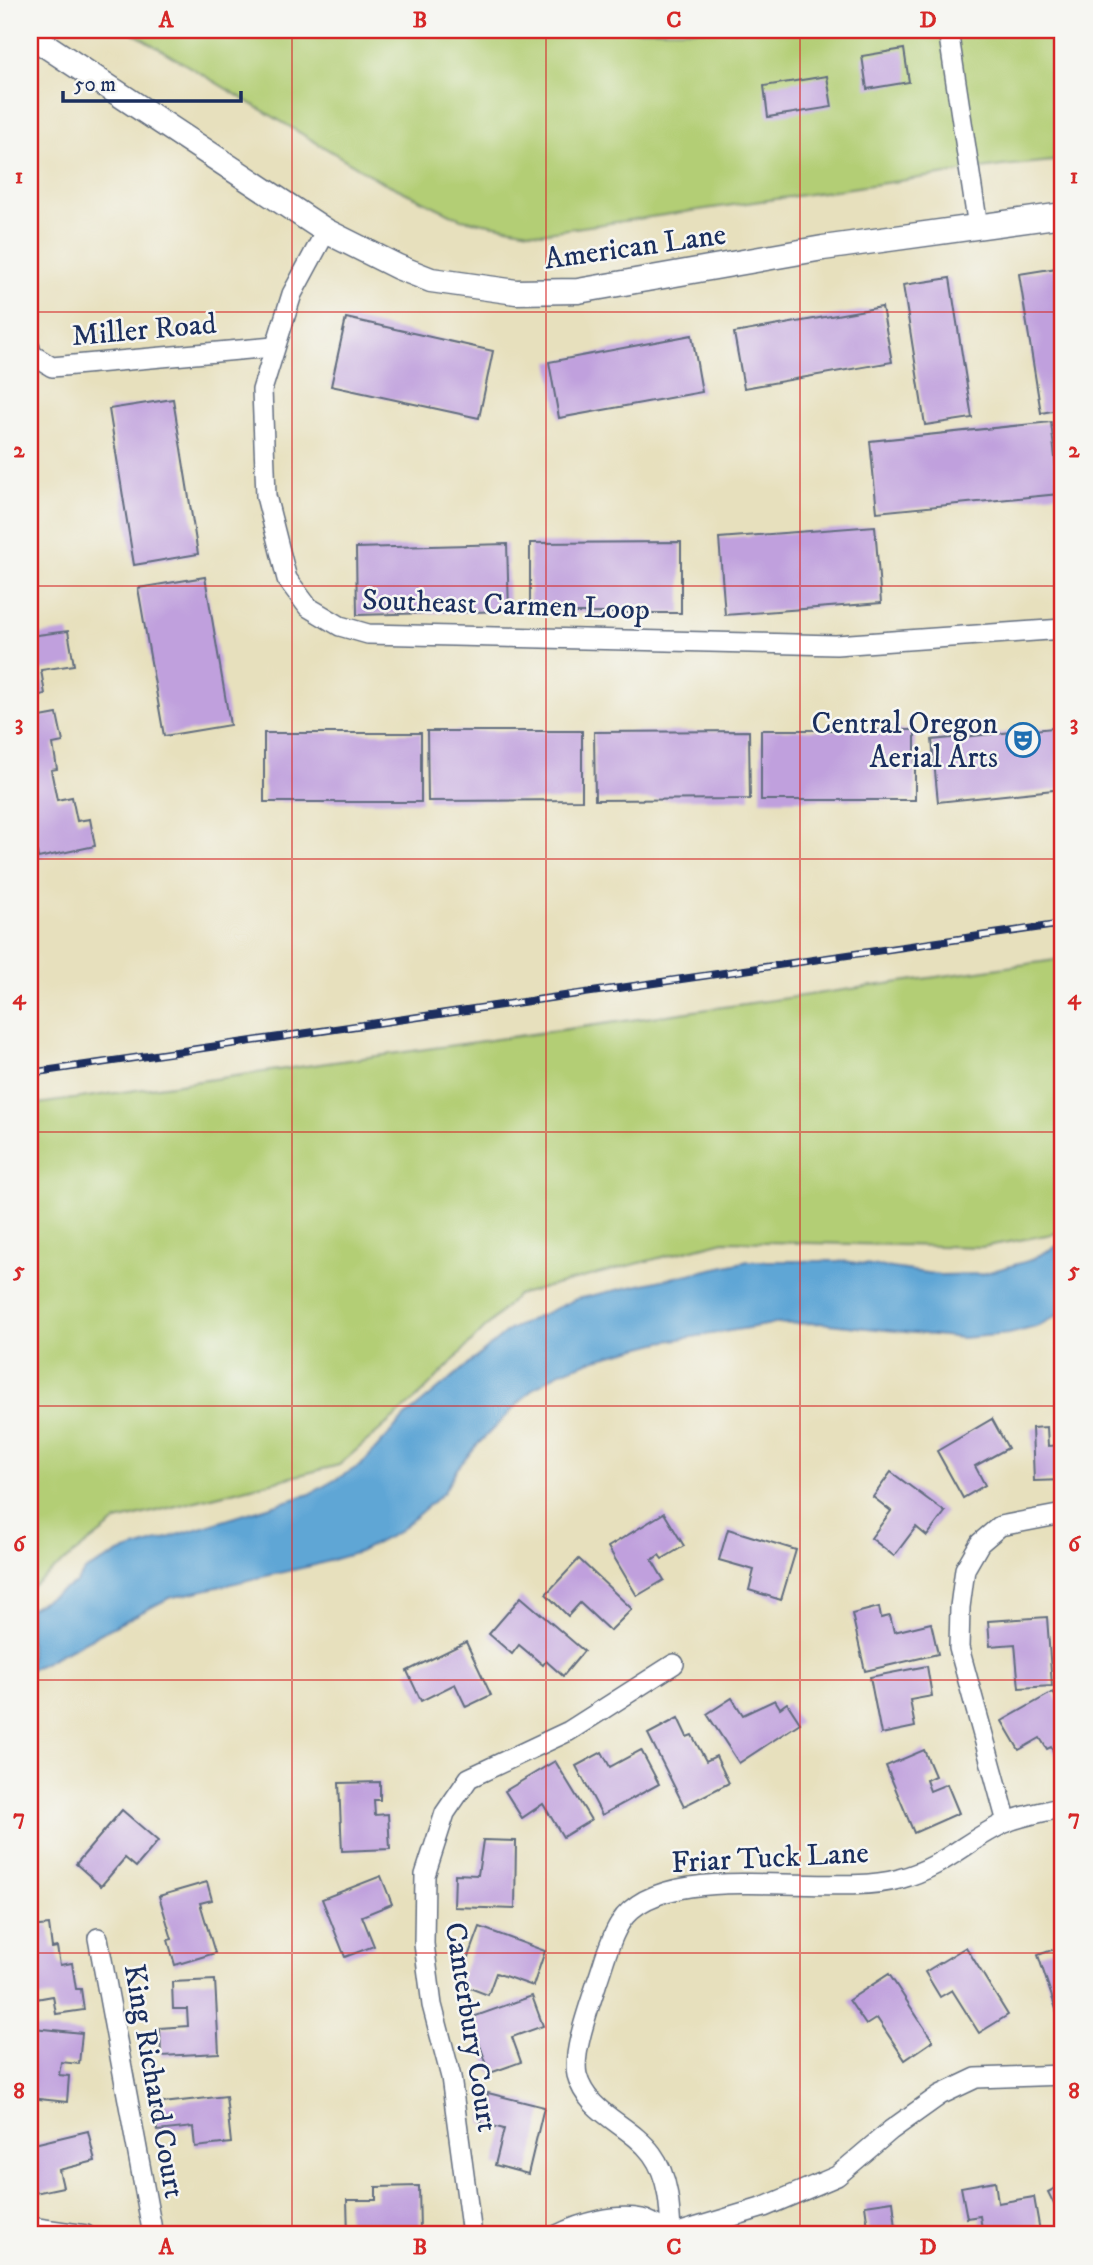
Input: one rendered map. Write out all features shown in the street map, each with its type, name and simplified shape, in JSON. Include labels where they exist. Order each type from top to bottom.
[{"type":"street","points":[[948,30],[978,227]]},
{"type":"street","name":"American Lane","points":[[30,35],[326,231],[398,267],[431,280],[516,292],[578,291],[823,248],[1063,215]]},
{"type":"street","name":"Southeast Carmen Loop","points":[[326,231],[292,294],[273,347],[262,390],[266,496],[288,579],[308,607],[341,626],[368,634],[836,645],[1063,629]]},
{"type":"street","name":"Miller Road","points":[[30,348],[31,354],[52,368],[273,347]]},
{"type":"street","points":[[1007,1822],[959,1648],[960,1607],[965,1569],[980,1543],[1000,1526],[1063,1514]]},
{"type":"street","name":"Canterbury Court","points":[[472,2235],[451,2077],[432,2005],[425,1944],[425,1875],[445,1812],[469,1778],[569,1731],[674,1664]]},
{"type":"street","name":"Friar Tuck Lane","points":[[671,2235],[669,2191],[653,2155],[624,2126],[598,2110],[584,2094],[576,2072],[584,2021],[620,1922],[637,1903],[659,1892],[687,1885],[854,1885],[898,1880],[942,1864],[1007,1822],[1063,1807]]},
{"type":"street","name":"King Richard Court","points":[[98,1938],[153,2235]]},
{"type":"street","points":[[557,2235],[575,2226],[619,2218],[644,2219],[671,2235],[764,2207],[837,2176],[891,2130],[940,2095],[976,2078],[1063,2075]]},
{"type":"street","points":[[30,2228],[86,2235]]},
{"type":"green space","points":[[128,30],[1063,30],[1063,160],[1002,166],[541,233],[461,219],[379,180]]},
{"type":"green space","points":[[1063,959],[1063,1232],[982,1247],[724,1241],[517,1295],[417,1398],[339,1465],[117,1521],[30,1588],[30,1105]]},
{"type":"water","points":[[1063,1243],[1063,1312],[1036,1327],[1009,1334],[962,1338],[819,1323],[773,1324],[661,1342],[596,1359],[560,1372],[533,1389],[476,1446],[456,1470],[444,1492],[398,1532],[359,1552],[315,1565],[169,1598],[30,1670],[30,1608],[76,1583],[86,1570],[119,1553],[310,1494],[361,1465],[405,1417],[509,1330],[576,1299],[748,1261],[843,1261],[941,1275],[982,1274],[1028,1261]]},
{"type":"building","points":[[904,49],[909,82],[867,89],[862,56]]},
{"type":"building","points":[[827,76],[832,107],[768,117],[764,86]]},
{"type":"building","points":[[1063,267],[1063,409],[1041,413],[1019,274]]},
{"type":"building","points":[[950,278],[972,418],[925,425],[903,285]]},
{"type":"building","points":[[882,307],[892,362],[744,388],[734,333]]},
{"type":"building","points":[[346,318],[493,351],[479,418],[331,386]]},
{"type":"building","points":[[692,335],[702,392],[559,418],[549,362]]},
{"type":"building","points":[[173,399],[198,554],[134,565],[109,409]]},
{"type":"building","points":[[1051,422],[1059,494],[877,512],[870,441]]},
{"type":"building","points":[[1063,422],[1063,442],[1062,442],[1059,423]]},
{"type":"building","points":[[875,526],[881,603],[725,615],[719,538]]},
{"type":"building","points":[[681,542],[681,613],[530,613],[530,543]]},
{"type":"building","points":[[507,544],[509,611],[357,615],[356,548]]},
{"type":"building","points":[[205,577],[230,725],[164,736],[138,588]]},
{"type":"building","points":[[68,631],[74,665],[41,670],[45,694],[30,697],[30,636]]},
{"type":"building","points":[[57,714],[63,742],[53,744],[57,769],[51,770],[57,800],[72,797],[77,821],[90,819],[95,846],[38,858],[35,840],[30,841],[30,719]]},
{"type":"building","points":[[1063,727],[1063,789],[938,802],[932,740]]},
{"type":"building","points":[[761,730],[915,730],[915,800],[761,800]]},
{"type":"building","points":[[427,731],[582,731],[582,800],[428,801]]},
{"type":"building","points":[[749,731],[750,799],[595,800],[594,732]]},
{"type":"building","points":[[264,733],[421,733],[421,802],[264,802]]},
{"type":"building","points":[[992,1419],[1008,1448],[975,1466],[985,1485],[963,1498],[937,1451]]},
{"type":"building","points":[[1047,1427],[1048,1446],[1063,1445],[1063,1480],[1034,1481],[1032,1428]]},
{"type":"building","points":[[891,1472],[945,1512],[927,1536],[916,1527],[894,1556],[871,1538],[891,1511],[873,1497]]},
{"type":"building","points":[[664,1513],[684,1546],[662,1559],[659,1555],[652,1560],[664,1580],[637,1596],[608,1547]]},
{"type":"building","points":[[728,1529],[796,1550],[781,1600],[749,1590],[754,1570],[719,1560]]},
{"type":"building","points":[[579,1559],[632,1609],[610,1631],[580,1603],[568,1616],[546,1594]]},
{"type":"building","points":[[521,1597],[584,1651],[563,1676],[546,1661],[543,1665],[519,1645],[512,1654],[489,1634]]},
{"type":"building","points":[[879,1607],[881,1618],[890,1616],[894,1632],[931,1623],[938,1654],[865,1671],[852,1614]]},
{"type":"building","points":[[1047,1617],[1052,1686],[1019,1688],[1015,1644],[990,1646],[988,1621]]},
{"type":"building","points":[[466,1642],[491,1695],[466,1707],[455,1684],[421,1701],[407,1671]]},
{"type":"building","points":[[927,1666],[932,1696],[910,1700],[915,1727],[881,1734],[870,1677]]},
{"type":"building","points":[[1053,1692],[1063,1710],[1063,1769],[1051,1747],[1047,1749],[1040,1738],[1019,1750],[1002,1721]]},
{"type":"building","points":[[732,1698],[743,1715],[775,1700],[780,1708],[787,1703],[800,1723],[739,1763],[707,1714]]},
{"type":"building","points":[[678,1718],[687,1737],[692,1735],[706,1761],[716,1756],[729,1783],[684,1806],[648,1734]]},
{"type":"building","points":[[641,1750],[659,1784],[602,1815],[576,1766],[602,1752],[610,1767]]},
{"type":"building","points":[[924,1750],[935,1776],[926,1780],[930,1791],[947,1784],[959,1813],[914,1833],[886,1766]]},
{"type":"building","points":[[555,1761],[591,1820],[563,1837],[543,1804],[522,1818],[505,1791]]},
{"type":"building","points":[[380,1782],[380,1800],[374,1800],[375,1815],[388,1814],[390,1849],[342,1851],[339,1783]]},
{"type":"building","points":[[122,1810],[158,1841],[136,1867],[125,1858],[101,1886],[76,1864]]},
{"type":"building","points":[[483,1840],[516,1841],[515,1909],[454,1907],[455,1874],[478,1875]]},
{"type":"building","points":[[381,1876],[392,1904],[362,1916],[374,1946],[345,1957],[322,1899]]},
{"type":"building","points":[[207,1882],[212,1900],[200,1903],[215,1953],[175,1965],[168,1940],[172,1939],[159,1896]]},
{"type":"building","points":[[49,1925],[52,1948],[57,1947],[60,1965],[72,1963],[76,1989],[81,1989],[84,2010],[56,2014],[53,1996],[36,1999],[34,1985],[30,1985],[30,1927]]},
{"type":"building","points":[[480,1927],[545,1951],[533,1986],[496,1973],[488,1995],[459,1984]]},
{"type":"building","points":[[1063,1946],[1063,2016],[1059,2018],[1038,1955]]},
{"type":"building","points":[[966,1947],[1008,2015],[979,2033],[952,1990],[940,1997],[925,1972]]},
{"type":"building","points":[[889,1974],[933,2041],[905,2060],[877,2018],[866,2025],[849,2000]]},
{"type":"building","points":[[215,1980],[219,2053],[161,2056],[160,2028],[188,2026],[187,2009],[173,2009],[172,1982]]},
{"type":"building","points":[[532,1996],[543,2026],[512,2037],[521,2062],[490,2073],[470,2018]]},
{"type":"building","points":[[33,2028],[82,2033],[79,2064],[61,2062],[59,2075],[69,2076],[67,2102],[30,2098]]},
{"type":"building","points":[[488,2093],[544,2107],[528,2174],[495,2165],[504,2129],[481,2123]]},
{"type":"building","points":[[226,2096],[231,2143],[195,2147],[193,2127],[157,2131],[154,2104]]},
{"type":"building","points":[[88,2131],[95,2161],[59,2170],[63,2187],[30,2194],[30,2145]]},
{"type":"building","points":[[995,2181],[998,2203],[1034,2197],[1040,2231],[983,2235],[980,2216],[967,2218],[961,2187]]},
{"type":"building","points":[[1063,2184],[1063,2222],[1048,2192]]},
{"type":"building","points":[[419,2186],[420,2230],[348,2235],[347,2200],[376,2200],[376,2187]]},
{"type":"building","points":[[893,2201],[896,2228],[915,2226],[917,2235],[869,2235],[865,2205]]},
{"type":"railway","points":[[30,1073],[1063,924]]},
{"type":"place","name":"Central Oregon Aerial Arts","points":[[1023,740]]}]
